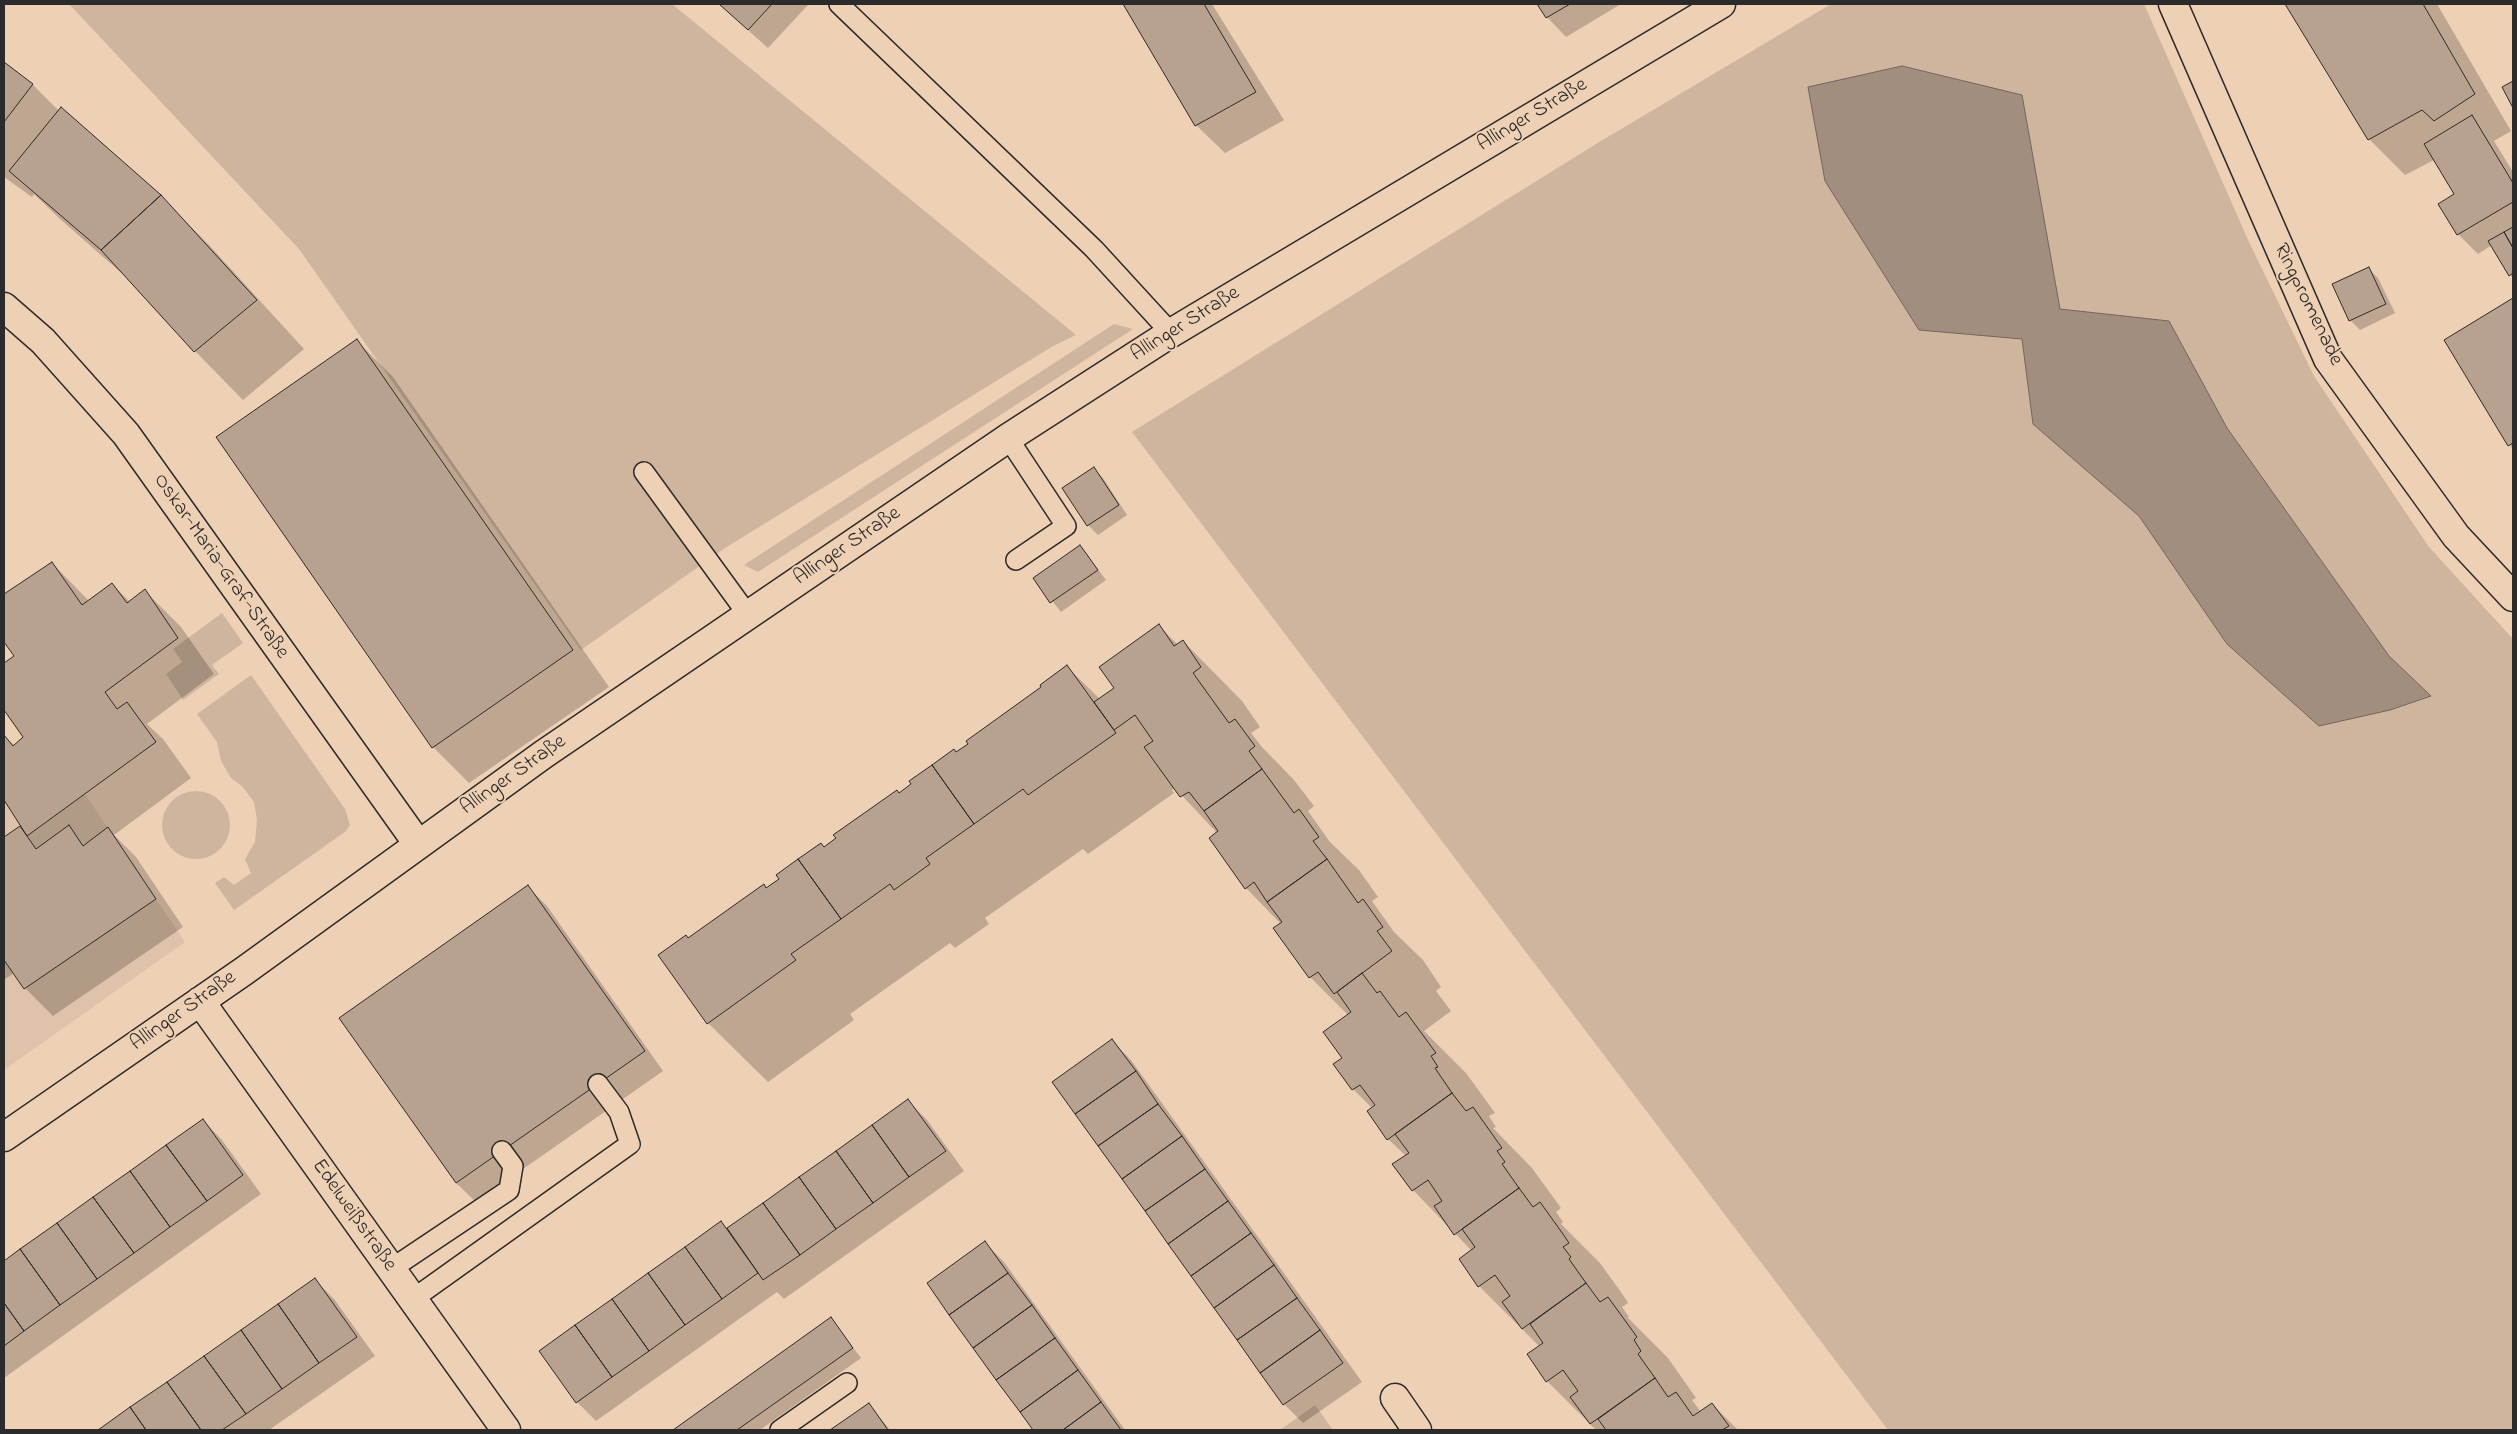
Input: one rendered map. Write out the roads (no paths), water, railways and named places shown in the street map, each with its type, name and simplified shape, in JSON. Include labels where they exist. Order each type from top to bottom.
[{"type":"street","name":"Allinger Straße","points":[[4,1136],[200,1001],[418,844],[748,615],[1008,438],[1171,333],[1721,4]]},
{"type":"street","name":"Ringpromenade","points":[[2173,4],[2328,359],[2456,536],[2513,597]]},
{"type":"street","name":"Oskar-Maria-Graf-Straße","points":[[4,307],[43,341],[126,434],[418,844]]},
{"type":"street","name":"Edelweißstraße","points":[[200,1001],[506,1430]]},
{"type":"street","points":[[1395,1398],[1417,1430]]},
{"type":"lane","points":[[838,4],[1094,249],[1171,333]]},
{"type":"lane","points":[[1008,438],[1066,526],[1016,560]]},
{"type":"lane","points":[[644,472],[748,615]]},
{"type":"lane","points":[[413,1299],[630,1144],[619,1112],[598,1084]]},
{"type":"lane","points":[[391,1269],[509,1190],[513,1166],[502,1151]]},
{"type":"lane","points":[[780,1430],[847,1384]]}]
